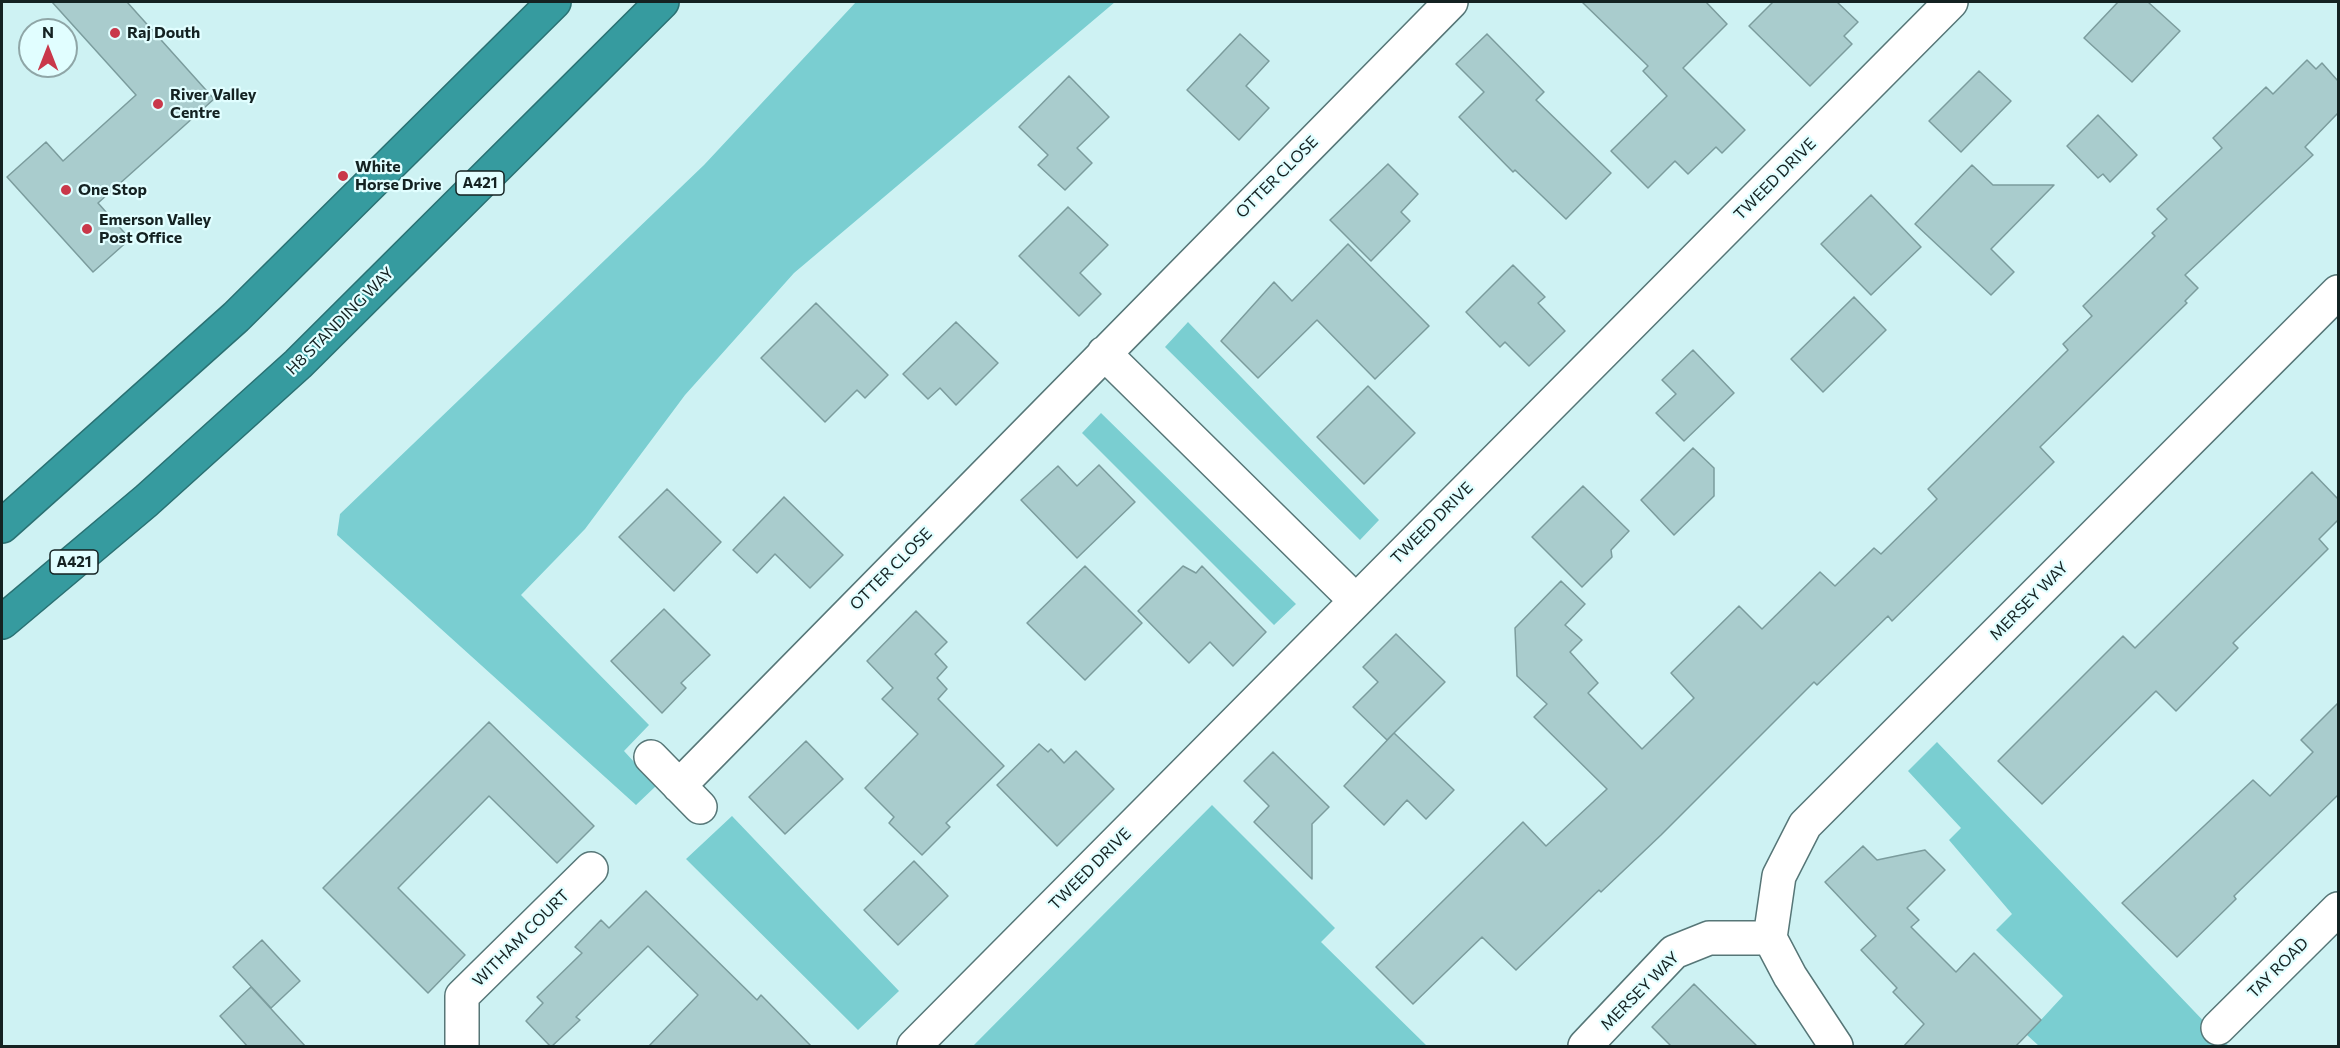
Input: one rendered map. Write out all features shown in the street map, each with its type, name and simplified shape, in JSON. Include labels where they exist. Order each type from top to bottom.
[{"type":"highway","points":[[2,526],[237,317],[554,2]]},
{"type":"highway","name":"H8 STANDING WAY","points":[[2,622],[146,501],[298,364],[662,2]]},
{"type":"street","name":"OTTER CLOSE","points":[[651,757],[689,796],[1104,353],[1451,2]]},
{"type":"street","name":"TWEED DRIVE","points":[[914,1047],[1355,600],[1952,2]]},
{"type":"street","name":"MERSEY WAY","points":[[1585,1047],[1674,952],[1709,939],[1770,938],[1779,876],[1805,825],[2338,292]]},
{"type":"street","points":[[1104,353],[1355,600]]},
{"type":"street","name":"WITHAM COURT","points":[[462,1047],[462,996],[591,869]]},
{"type":"street","name":"TAY ROAD","points":[[2217,1028],[2338,909]]},
{"type":"street","points":[[1770,938],[1790,976],[1836,1047]]},
{"type":"shaded area","points":[[856,2],[1115,2],[794,273],[685,395],[585,529],[521,595],[649,725],[624,751],[656,786],[636,805],[337,535],[340,514],[704,165]]},
{"type":"shaded area","points":[[1188,322],[1379,520],[1360,540],[1165,347]]},
{"type":"shaded area","points":[[1101,413],[1296,604],[1274,625],[1082,433]]},
{"type":"shaded area","points":[[1937,742],[2229,1046],[2039,1046],[2027,1035],[2063,996],[1996,930],[2012,914],[1949,840],[1961,828],[1908,771]]},
{"type":"shaded area","points":[[1212,805],[1335,928],[1321,942],[1427,1046],[973,1046]]},
{"type":"shaded area","points":[[732,816],[899,991],[858,1030],[686,859]]},
{"type":"building","points":[[52,2],[127,2],[214,99],[98,203],[130,239],[93,272],[7,177],[46,142],[63,161],[136,95],[78,31],[78,18],[66,18]]},
{"type":"building","points":[[1582,2],[1706,2],[1727,24],[1683,68],[1745,130],[1722,153],[1716,147],[1688,174],[1675,161],[1648,188],[1611,151],[1667,96],[1643,71],[1648,66]]},
{"type":"building","points":[[1773,2],[1837,2],[1858,22],[1844,36],[1852,44],[1810,86],[1749,26]]},
{"type":"building","points":[[2118,2],[2148,2],[2180,31],[2132,82],[2084,38]]},
{"type":"building","points":[[1240,34],[1269,61],[1246,86],[1269,108],[1239,140],[1187,90]]},
{"type":"building","points":[[1487,34],[1544,92],[1536,100],[1611,173],[1566,219],[1515,170],[1513,172],[1459,117],[1484,92],[1456,64]]},
{"type":"building","points":[[2307,60],[2316,69],[2322,63],[2338,81],[2338,113],[2305,147],[2313,155],[2185,275],[2198,288],[2185,301],[2187,303],[2040,447],[2054,462],[1892,621],[1888,616],[1817,685],[1814,682],[1661,835],[1601,892],[1599,890],[1516,970],[1482,937],[1413,1004],[1376,967],[1523,822],[1546,846],[1607,789],[1534,717],[1547,704],[1517,676],[1515,628],[1561,581],[1585,604],[1565,625],[1582,640],[1570,652],[1598,683],[1588,693],[1642,749],[1694,698],[1671,673],[1739,606],[1762,629],[1820,572],[1835,586],[1874,548],[1881,554],[1937,499],[1928,489],[2068,350],[2063,344],[2092,316],[2083,306],[2155,236],[2152,233],[2167,219],[2157,209],[2222,148],[2213,138],[2266,87],[2273,94]]},
{"type":"building","points":[[1979,71],[2011,101],[1961,152],[1929,121]]},
{"type":"building","points":[[1069,76],[1109,117],[1077,148],[1092,163],[1065,190],[1038,165],[1048,155],[1019,127]]},
{"type":"building","points":[[2098,115],[2137,155],[2110,182],[2103,174],[2098,178],[2067,146]]},
{"type":"building","points":[[1388,164],[1418,194],[1401,212],[1410,221],[1371,261],[1330,220]]},
{"type":"building","points":[[1972,165],[1993,185],[2054,185],[1991,249],[2014,272],[1991,295],[1915,224]]},
{"type":"building","points":[[1871,195],[1921,247],[1871,295],[1821,244]]},
{"type":"building","points":[[1068,207],[1108,245],[1080,273],[1101,294],[1079,316],[1019,256]]},
{"type":"building","points":[[1348,244],[1429,326],[1375,379],[1317,320],[1258,378],[1221,341],[1274,282],[1292,301]]},
{"type":"building","points":[[1513,265],[1545,297],[1538,303],[1565,331],[1529,366],[1505,342],[1500,347],[1466,312]]},
{"type":"building","points":[[1854,297],[1886,330],[1823,392],[1791,359]]},
{"type":"building","points":[[816,303],[888,375],[865,398],[857,390],[825,422],[761,358]]},
{"type":"building","points":[[956,322],[998,363],[956,405],[940,388],[928,399],[903,374]]},
{"type":"building","points":[[1693,350],[1734,393],[1684,441],[1656,413],[1676,394],[1662,380]]},
{"type":"building","points":[[1368,386],[1415,433],[1364,484],[1317,437]]},
{"type":"building","points":[[1693,448],[1714,468],[1714,496],[1674,535],[1641,500]]},
{"type":"building","points":[[1099,465],[1135,502],[1077,558],[1021,500],[1058,466],[1077,486]]},
{"type":"building","points":[[2312,472],[2338,499],[2338,520],[2319,539],[2328,549],[2233,643],[2238,648],[2176,711],[2156,691],[2042,804],[1998,761],[2123,636],[2135,648]]},
{"type":"building","points":[[1583,486],[1629,531],[1611,550],[1612,557],[1582,587],[1532,537]]},
{"type":"building","points":[[667,489],[721,542],[674,591],[619,537]]},
{"type":"building","points":[[784,497],[843,555],[810,588],[775,554],[757,573],[733,550]]},
{"type":"building","points":[[1085,566],[1142,623],[1085,680],[1027,623]]},
{"type":"building","points":[[1183,566],[1196,573],[1202,566],[1266,632],[1233,666],[1210,642],[1189,663],[1138,611]]},
{"type":"building","points":[[664,609],[710,655],[681,683],[686,688],[662,713],[611,661]]},
{"type":"building","points":[[916,611],[947,642],[935,654],[947,667],[937,678],[947,689],[938,699],[1004,766],[946,823],[950,827],[922,855],[889,823],[894,817],[865,788],[918,734],[882,699],[893,688],[867,661]]},
{"type":"building","points":[[1396,634],[1445,682],[1387,740],[1353,707],[1378,682],[1363,667]]},
{"type":"building","points":[[2338,703],[2338,795],[2234,896],[2236,899],[2177,957],[2122,903],[2253,780],[2270,796],[2313,752],[2301,740]]},
{"type":"building","points":[[489,722],[594,826],[557,863],[489,796],[398,888],[465,955],[428,993],[323,888]]},
{"type":"building","points":[[1394,733],[1454,790],[1426,819],[1407,800],[1384,825],[1344,786]]},
{"type":"building","points":[[806,741],[843,779],[785,834],[749,797]]},
{"type":"building","points":[[1039,744],[1048,752],[1051,749],[1064,763],[1076,751],[1114,789],[1057,846],[997,785]]},
{"type":"building","points":[[1273,752],[1329,807],[1312,824],[1312,879],[1254,822],[1269,806],[1244,781]]},
{"type":"building","points":[[1863,846],[1877,860],[1925,850],[1945,870],[1907,908],[1919,920],[1911,927],[1956,972],[1974,953],[2041,1020],[2015,1047],[1903,1047],[1924,1024],[1893,992],[1897,988],[1861,950],[1876,936],[1825,882]]},
{"type":"building","points":[[914,861],[948,896],[898,945],[864,910]]},
{"type":"building","points":[[646,891],[757,1000],[761,995],[812,1047],[648,1047],[698,995],[648,946],[576,1017],[580,1020],[551,1047],[526,1021],[543,1003],[537,997],[582,953],[575,947],[601,920],[609,928]]},
{"type":"building","points":[[262,940],[300,981],[271,1008],[233,967]]},
{"type":"building","points":[[1694,984],[1758,1047],[1672,1047],[1652,1027]]},
{"type":"building","points":[[251,987],[306,1047],[248,1047],[220,1016]]},
{"type":"place","name":"Raj Douth","points":[[115,33]]},
{"type":"place","name":"River Valley Centre","points":[[158,104]]},
{"type":"place","name":"White Horse Drive","points":[[343,176]]},
{"type":"place","name":"One Stop","points":[[66,190]]},
{"type":"place","name":"Emerson Valley Post Office","points":[[87,229]]}]
